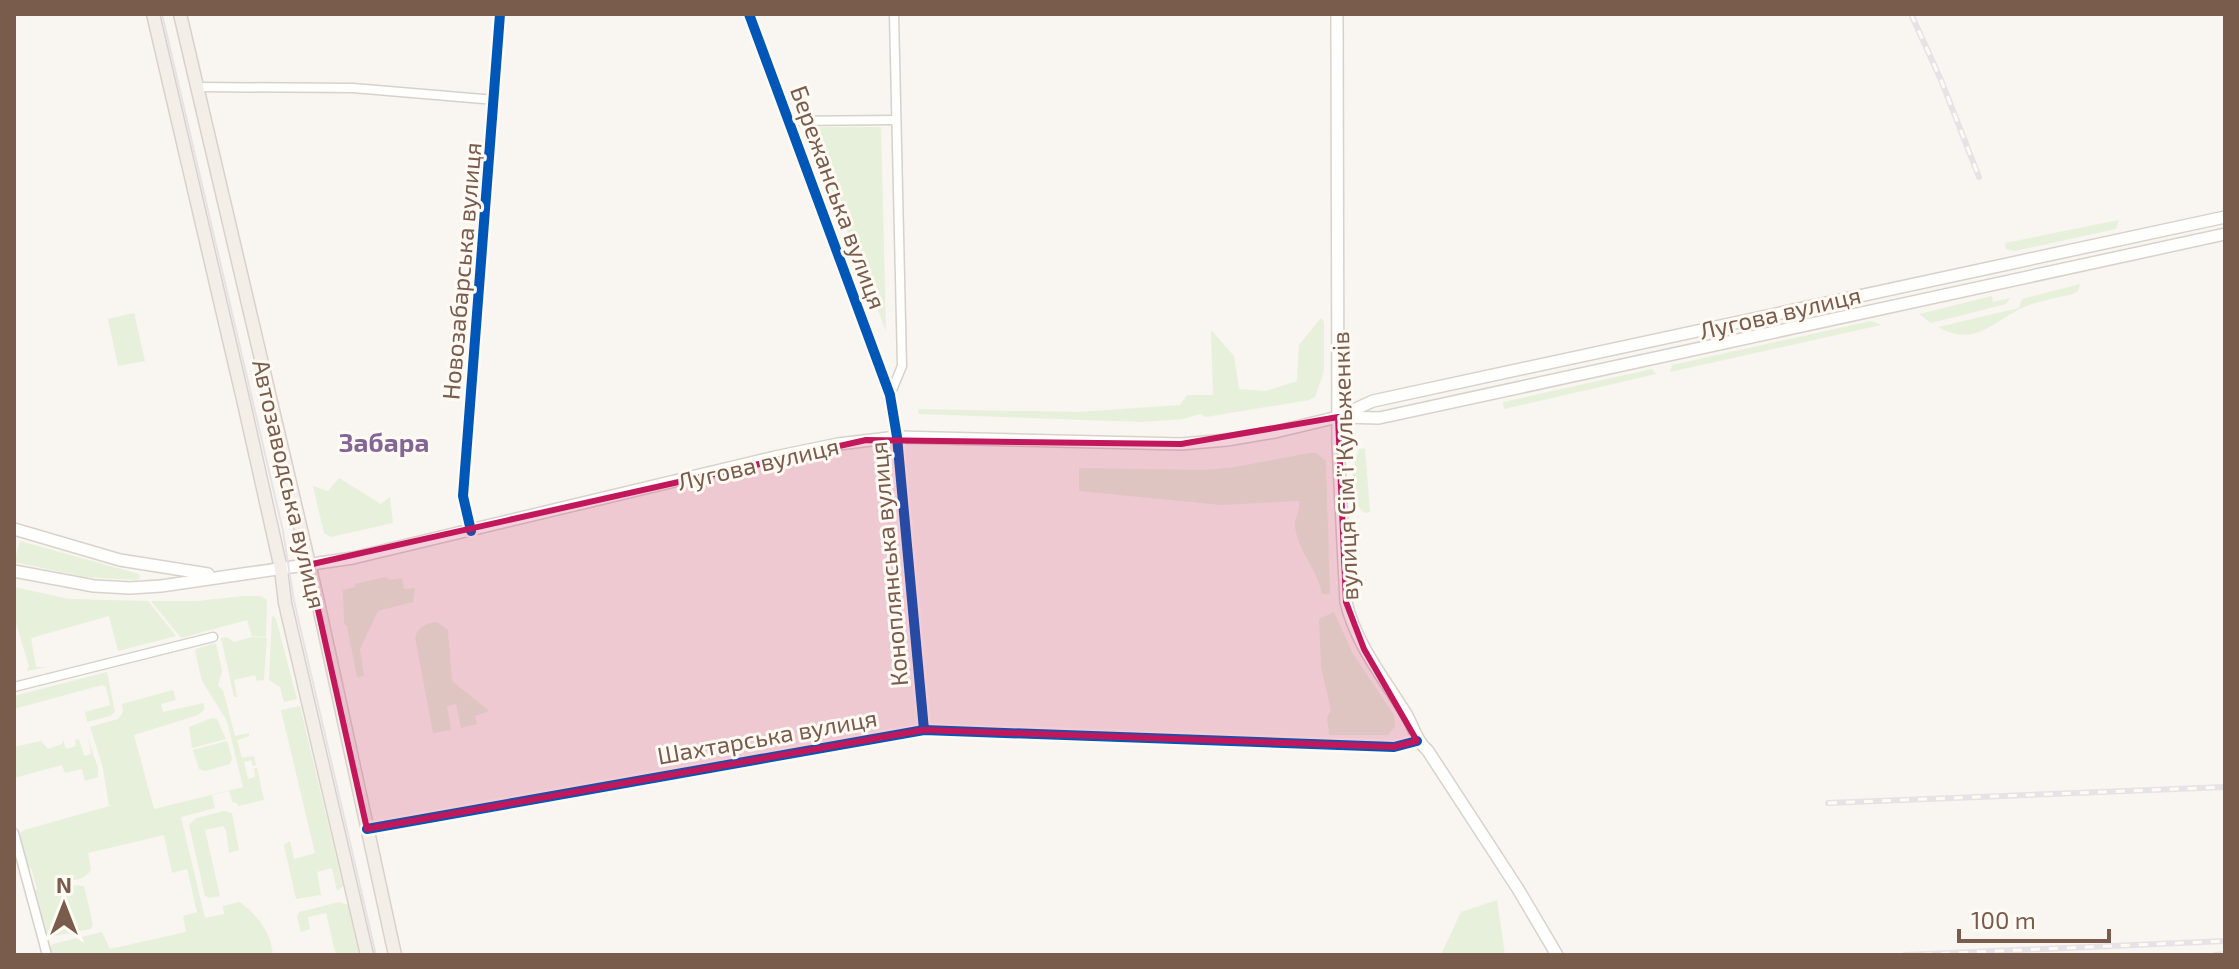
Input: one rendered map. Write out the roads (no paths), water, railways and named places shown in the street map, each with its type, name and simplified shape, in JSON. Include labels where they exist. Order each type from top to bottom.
[{"type":"main road","name":"Автозаводська вулиця","points":[[153,14],[367,955]]},
{"type":"main road","name":"Автозаводська вулиця","points":[[180,14],[395,955]]},
{"type":"main road","name":"Бережанська вулиця","points":[[749,14],[890,395]]},
{"type":"main road","name":"вулиця Сімʼї Кульженків","points":[[1337,14],[1338,417],[1346,602],[1364,649],[1408,718],[1417,741],[1428,751],[1557,955]]},
{"type":"main road","name":"Лугова вулиця","points":[[220,575],[336,561],[838,444],[897,437],[1181,444],[1275,432],[1338,417],[1373,401],[2225,217]]},
{"type":"main road","name":"Лугова вулиця","points":[[1338,417],[1379,418],[2225,234]]},
{"type":"main road","name":"Коноплянська вулиця","points":[[890,395],[897,437]]},
{"type":"main road","points":[[14,529],[120,560],[220,575]]},
{"type":"main road","points":[[14,571],[94,586],[130,588],[161,586],[220,575]]},
{"type":"street","name":"Новозабарська вулиця","points":[[471,531],[463,496],[500,14]]},
{"type":"street","name":"Коноплянська вулиця","points":[[890,395],[902,366],[894,14]]},
{"type":"street","points":[[196,87],[353,88],[495,100]]},
{"type":"street","points":[[789,121],[895,120]]},
{"type":"street","name":"Коноплянська вулиця","points":[[897,437],[924,730]]},
{"type":"street","points":[[14,687],[213,637]]},
{"type":"street","name":"Шахтарська вулиця","points":[[367,829],[924,730],[1394,747],[1417,741]]},
{"type":"street","points":[[14,833],[47,955]]},
{"type":"tram line","points":[[162,14],[283,531],[294,601],[376,955]]},
{"type":"railway","points":[[1911,14],[1979,177]]},
{"type":"railway","points":[[1828,803],[2225,787]]},
{"type":"railway","points":[[1905,955],[2225,941]]},
{"type":"railway","points":[[2215,955],[2225,954]]},
{"type":"district","name":"Забара","points":[[384,441]]}]
